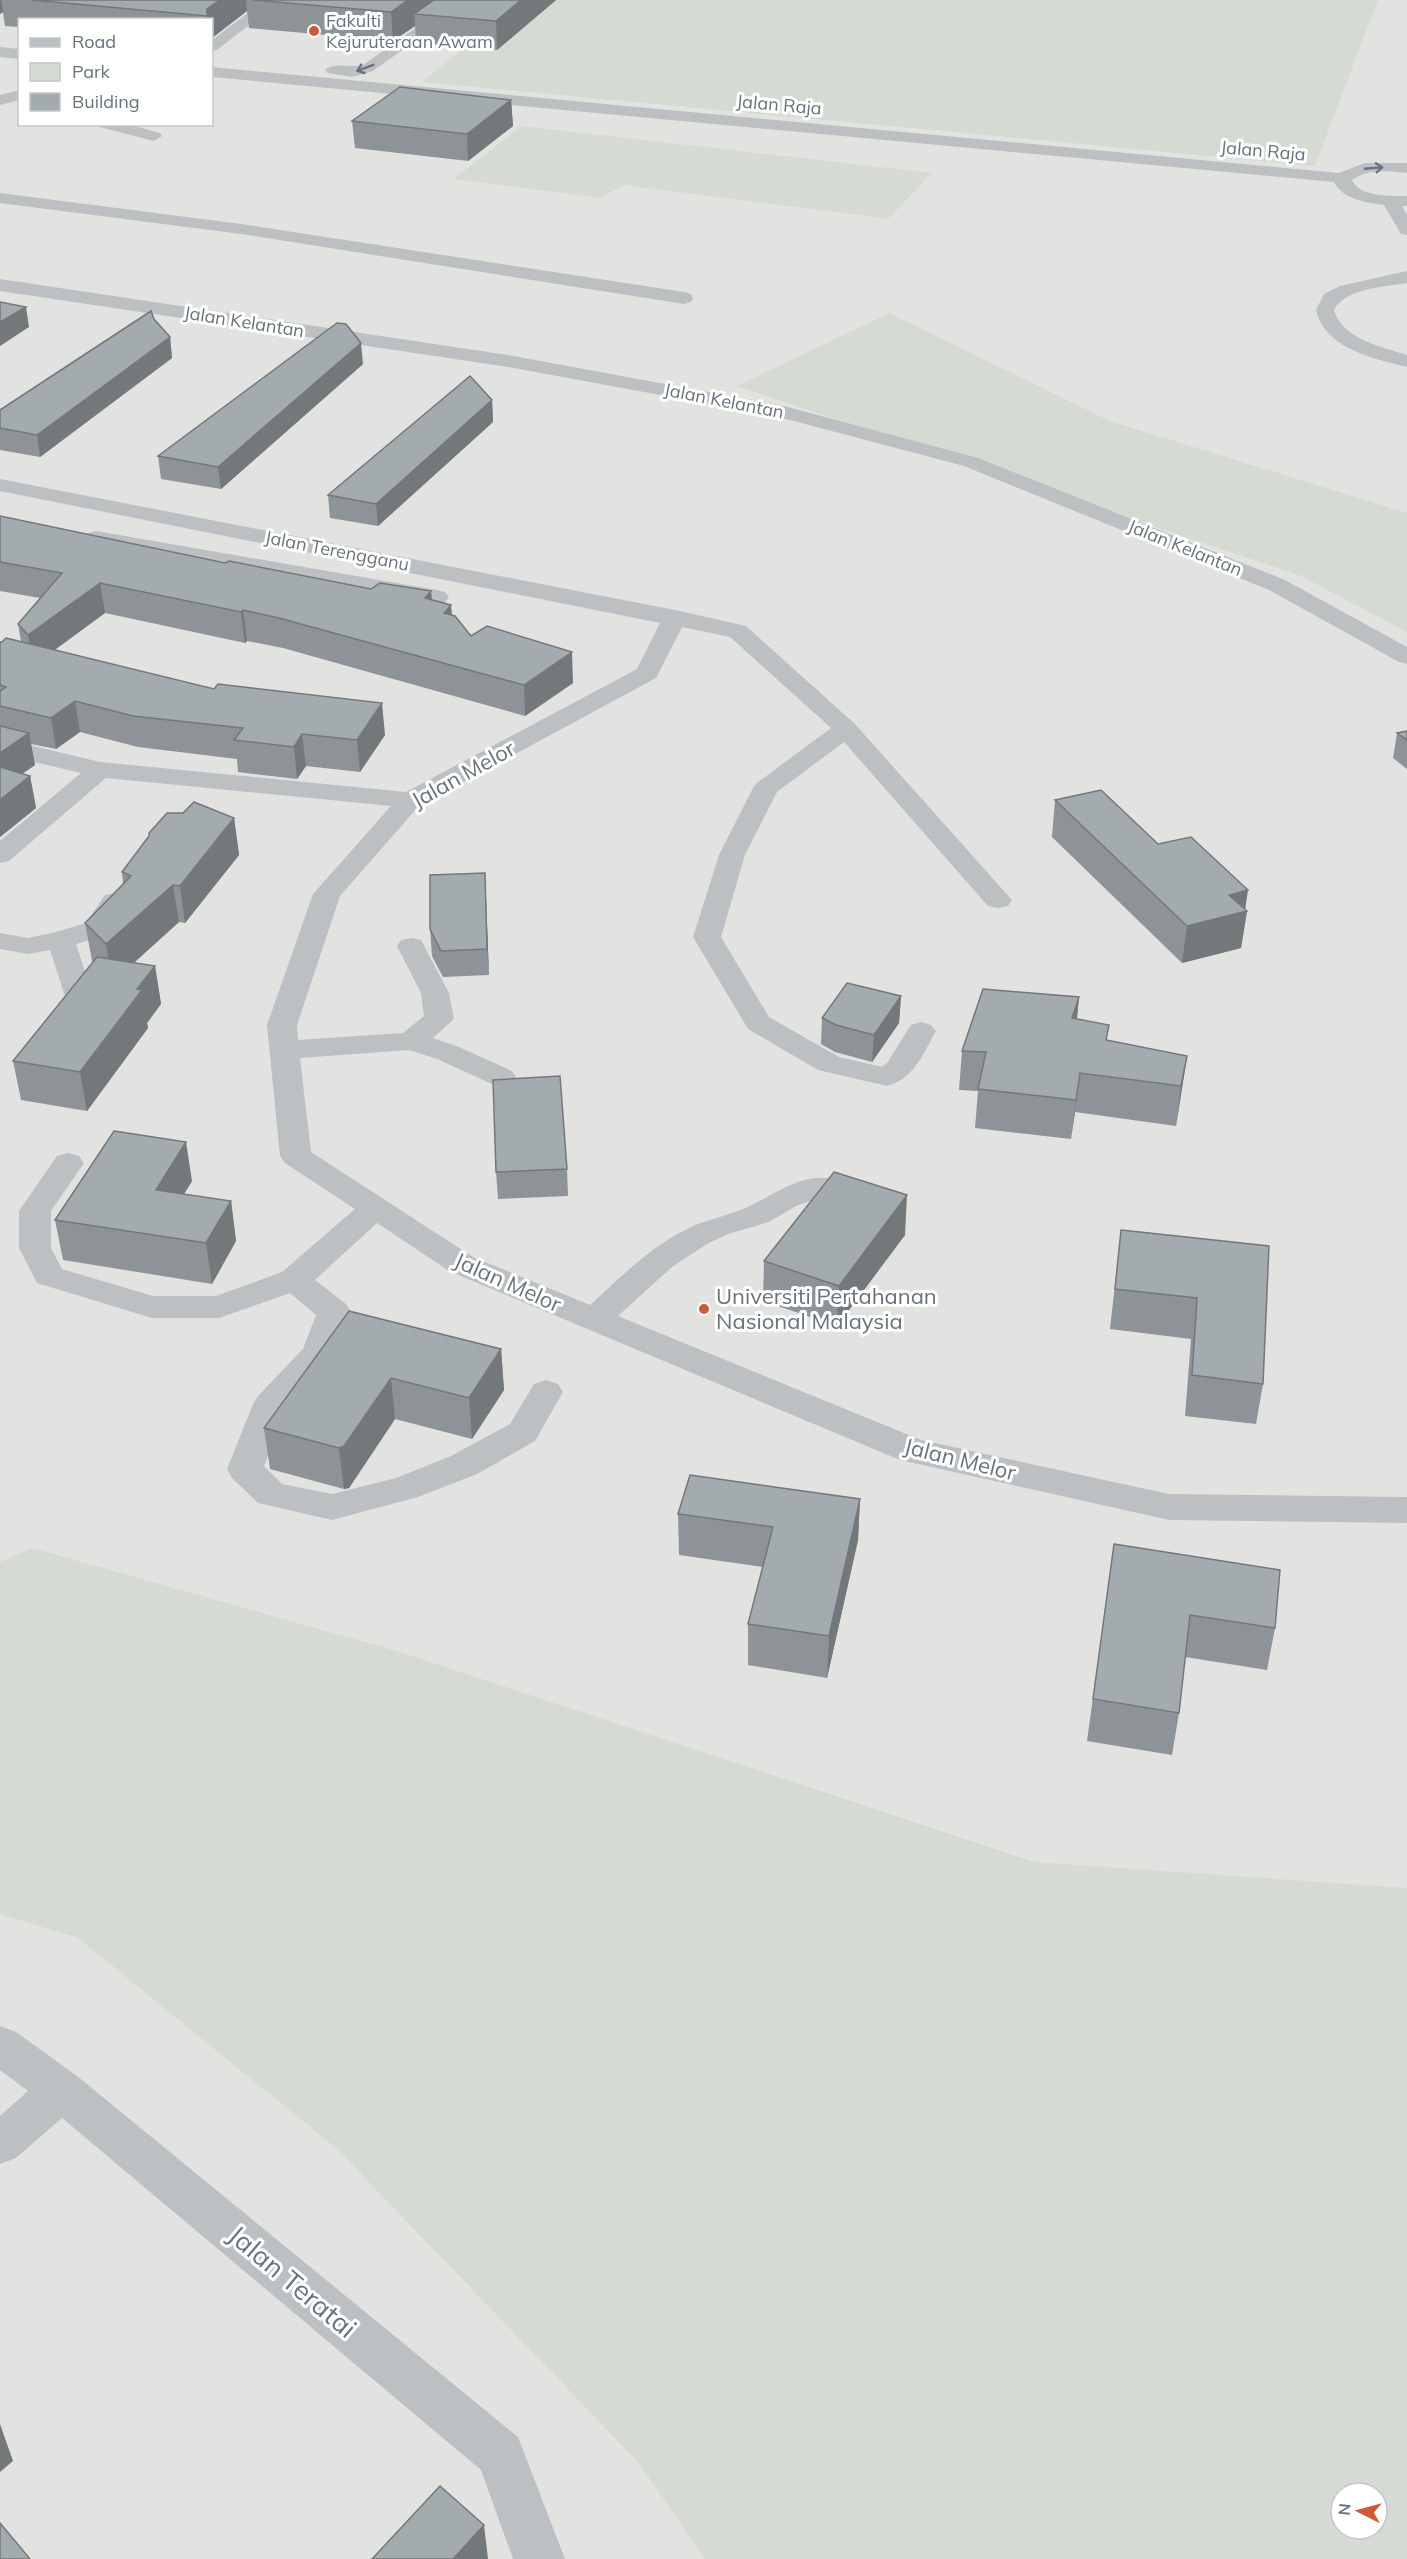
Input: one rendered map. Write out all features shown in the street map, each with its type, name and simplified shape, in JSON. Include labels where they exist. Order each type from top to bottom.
[{"type":"street","points":[[213,60],[362,71],[465,0]]},
{"type":"street","points":[[252,1],[272,1]]},
{"type":"street","points":[[213,46],[272,1]]},
{"type":"street","points":[[220,25],[238,27]]},
{"type":"street","points":[[0,52],[18,54]]},
{"type":"street","name":"Jalan Raja","points":[[213,72],[1343,178]]},
{"type":"street","points":[[0,100],[18,96]]},
{"type":"street","points":[[113,126],[154,136]]},
{"type":"street","points":[[1407,168],[1360,169],[1343,178],[1343,184],[1359,194],[1399,201],[1407,230]]},
{"type":"street","points":[[0,198],[161,219],[684,298]]},
{"type":"street","points":[[141,233],[161,219]]},
{"type":"street","points":[[1407,277],[1347,290],[1331,298],[1325,310],[1330,324],[1344,337],[1407,361]]},
{"type":"street","name":"Jalan Kelantan","points":[[0,285],[508,361],[777,410],[971,462],[1277,585],[1407,657]]},
{"type":"street","points":[[178,333],[204,315]]},
{"type":"street","name":"Jalan Terengganu","points":[[0,485],[738,631],[846,729],[998,900]]},
{"type":"street","points":[[71,533],[437,597]]},
{"type":"street","name":"Jalan Melor","points":[[675,617],[647,673],[410,800],[327,894],[282,1025],[296,1156],[460,1264],[913,1451],[1169,1507],[1407,1510]]},
{"type":"street","points":[[846,729],[766,788],[732,855],[707,937],[758,1023],[829,1064],[886,1077],[899,1069],[921,1031]]},
{"type":"street","points":[[0,746],[100,770],[410,800]]},
{"type":"street","points":[[0,855],[100,770]]},
{"type":"street","points":[[0,941],[28,946],[61,940],[96,929],[132,881]]},
{"type":"street","points":[[61,940],[78,993]]},
{"type":"street","points":[[411,946],[435,993],[439,1019],[411,1041]]},
{"type":"street","points":[[285,1050],[411,1041],[448,1053],[501,1077]]},
{"type":"street","points":[[68,1163],[35,1211],[35,1248],[49,1276],[152,1307],[219,1307],[294,1280],[375,1208]]},
{"type":"street","points":[[595,1319],[660,1260],[696,1237],[717,1227],[758,1215],[785,1199],[821,1186]]},
{"type":"street","points":[[294,1280],[334,1312],[318,1354],[270,1404],[245,1469],[271,1494],[332,1507],[405,1488],[464,1465],[523,1432],[546,1392]]},
{"type":"street","name":"Jalan Teratai","points":[[0,2045],[61,2090],[500,2454],[539,2559]]},
{"type":"street","points":[[0,2144],[61,2090]]},
{"type":"shaded area","name":"Universiti Pertahanan Nasional Malaysia","points":[[0,0],[1407,0],[1407,2559],[0,2559]]},
{"type":"green space","points":[[523,0],[1378,0],[1315,166],[422,82]]},
{"type":"green space","points":[[522,126],[932,173],[888,219],[624,185],[600,198],[453,179]]},
{"type":"green space","points":[[889,313],[1110,421],[1407,513],[1407,632],[1301,576],[737,386]]},
{"type":"green space","points":[[32,1548],[397,1651],[1035,1862],[1407,1888],[1407,2559],[705,2559],[638,2462],[336,2148],[78,1938],[0,1914],[0,1562]]},
{"type":"building","points":[[32,0],[220,0],[207,9],[207,16]]},
{"type":"building","points":[[253,0],[408,0],[391,12]]},
{"type":"building","points":[[434,0],[521,0],[496,21],[414,14]]},
{"type":"building","points":[[400,87],[511,100],[467,134],[352,121]]},
{"type":"building","points":[[0,302],[26,307],[0,322]]},
{"type":"building","points":[[151,311],[154,319],[170,337],[37,435],[0,428],[0,410]]},
{"type":"building","points":[[337,323],[346,324],[361,343],[218,467],[158,456]]},
{"type":"building","points":[[470,376],[492,400],[376,504],[328,495]]},
{"type":"building","points":[[0,516],[225,563],[229,561],[371,589],[380,583],[431,591],[425,598],[451,605],[444,613],[455,616],[471,636],[487,626],[572,652],[524,685],[279,618],[100,583],[28,635],[18,624],[62,573],[0,562]]},
{"type":"building","points":[[6,638],[214,689],[218,684],[382,703],[357,740],[302,734],[294,747],[234,740],[243,728],[133,716],[75,701],[51,718],[0,706],[0,691],[6,687],[0,685],[0,642]]},
{"type":"building","points":[[0,726],[29,733],[0,753]]},
{"type":"building","points":[[1407,731],[1407,740],[1397,733]]},
{"type":"building","points":[[0,767],[30,776],[0,800]]},
{"type":"building","points":[[1101,790],[1158,844],[1191,837],[1248,890],[1229,895],[1247,911],[1187,926],[1055,800]]},
{"type":"building","points":[[194,802],[234,818],[180,886],[173,885],[106,944],[85,923],[131,876],[122,872],[149,833],[167,813],[183,813]]},
{"type":"building","points":[[485,873],[487,949],[441,951],[430,929],[430,875]]},
{"type":"building","points":[[97,957],[155,966],[137,989],[142,990],[80,1072],[13,1061]]},
{"type":"building","points":[[847,983],[901,996],[874,1035],[836,1025],[822,1018]]},
{"type":"building","points":[[983,989],[1079,997],[1072,1018],[1109,1025],[1106,1040],[1187,1056],[1181,1086],[1080,1073],[1076,1100],[978,1089],[986,1052],[962,1051]]},
{"type":"building","points":[[560,1076],[567,1169],[496,1172],[493,1080]]},
{"type":"building","points":[[114,1131],[186,1142],[156,1190],[231,1201],[206,1243],[55,1220]]},
{"type":"building","points":[[834,1172],[907,1195],[839,1286],[764,1261]]},
{"type":"building","points":[[1121,1230],[1269,1246],[1263,1384],[1192,1375],[1197,1298],[1115,1289]]},
{"type":"building","points":[[349,1311],[501,1349],[469,1398],[391,1378],[344,1446],[339,1448],[264,1428]]},
{"type":"building","points":[[690,1475],[860,1499],[829,1636],[748,1624],[773,1527],[678,1514]]},
{"type":"building","points":[[1114,1544],[1280,1570],[1275,1628],[1190,1615],[1179,1713],[1093,1699]]},
{"type":"building","points":[[440,2486],[484,2525],[453,2559],[372,2559]]},
{"type":"building","points":[[0,2523],[30,2559],[0,2559]]},
{"type":"place","name":"Fakulti Kejuruteraan Awam","points":[[314,31]]},
{"type":"place","name":"Universiti Pertahanan Nasional Malaysia","points":[[704,1309]]}]
